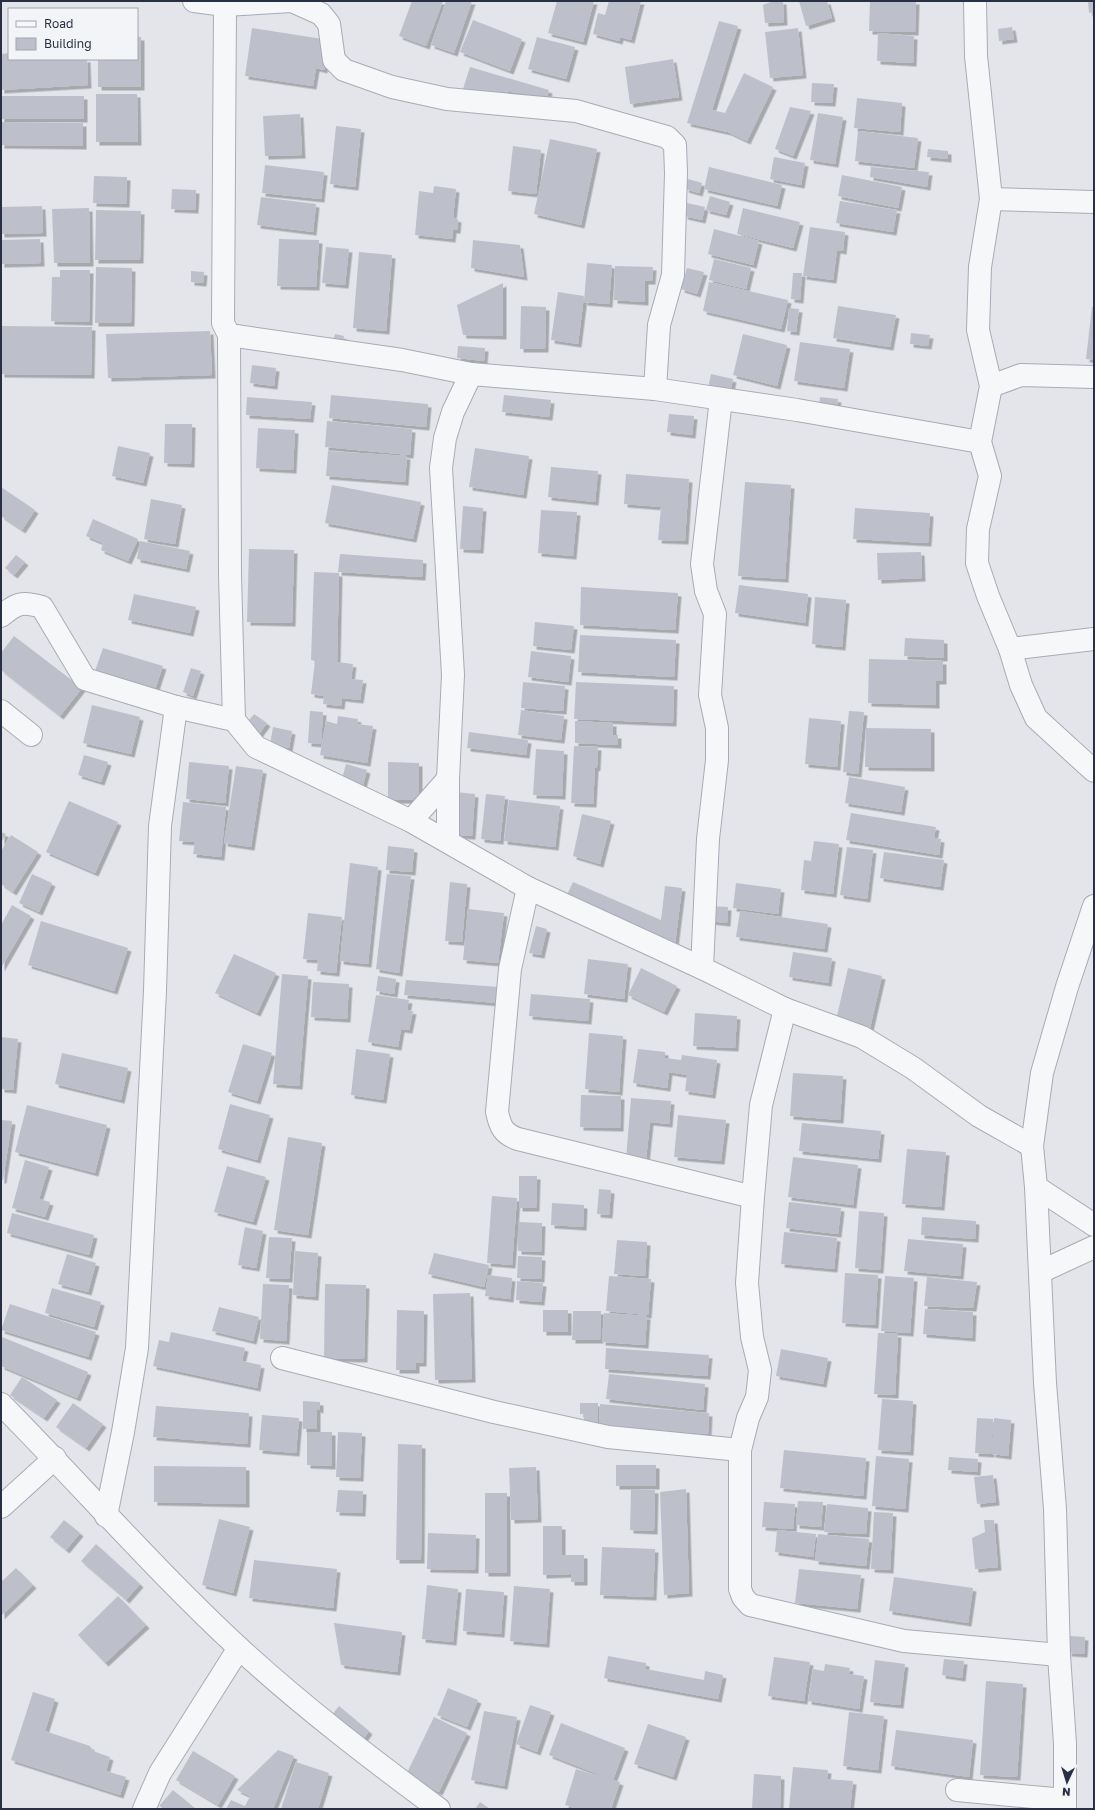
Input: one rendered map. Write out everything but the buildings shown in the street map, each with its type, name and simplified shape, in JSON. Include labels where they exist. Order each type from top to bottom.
[{"type":"street","points":[[194,1],[225,5],[292,1],[321,14],[329,24],[334,60],[344,70],[392,87],[447,99],[576,111],[667,137],[675,145],[676,173],[673,275],[659,325],[655,389]]},
{"type":"street","points":[[975,1],[976,56],[992,199],[980,267],[978,330],[991,386],[980,442],[990,476],[978,529],[978,563],[988,596],[1010,649],[1021,685],[1036,718],[1094,771]]},
{"type":"street","points":[[225,5],[223,323],[229,335],[230,575],[234,720],[256,747],[410,821],[448,841],[528,888],[702,968],[785,1009],[862,1037],[913,1068],[979,1116],[1032,1146]]},
{"type":"street","points":[[992,199],[1094,202]]},
{"type":"street","points":[[229,335],[402,360],[471,374],[655,389],[980,442]]},
{"type":"street","points":[[985,356],[1021,375]]},
{"type":"street","points":[[448,841],[448,778],[453,675],[441,468],[445,438],[453,412],[471,374]]},
{"type":"street","points":[[991,386],[1021,375],[1094,377]]},
{"type":"street","points":[[702,968],[708,839],[717,760],[717,728],[710,695],[715,614],[706,591],[702,564],[721,399]]},
{"type":"street","points":[[1,616],[12,607],[27,602],[42,606],[85,679],[176,707],[234,720]]},
{"type":"street","points":[[1010,649],[1094,639]]},
{"type":"street","points":[[106,1516],[124,1432],[137,1348],[155,991],[160,826],[176,707]]},
{"type":"street","points":[[1,711],[31,735]]},
{"type":"street","points":[[410,821],[448,778]]},
{"type":"street","points":[[528,888],[510,969],[497,1112],[499,1123],[504,1132],[508,1136],[526,1141],[753,1197]]},
{"type":"street","points":[[957,1790],[1065,1805],[1065,1744],[1059,1655],[1055,1509],[1045,1382],[1036,1186],[1032,1146],[1042,1073],[1067,987],[1094,906]]},
{"type":"street","points":[[785,1009],[761,1105],[753,1197],[747,1284],[752,1337],[760,1370],[757,1397],[748,1418],[740,1450],[740,1589],[743,1597],[750,1605],[904,1640],[1059,1655]]},
{"type":"street","points":[[1036,1186],[1094,1225]]},
{"type":"street","points":[[1040,1272],[1094,1248]]},
{"type":"street","points":[[282,1358],[494,1412],[608,1437],[740,1450]]},
{"type":"street","points":[[1,1404],[55,1458],[106,1516],[239,1648],[349,1741],[439,1809]]},
{"type":"street","points":[[1,1507],[55,1458]]},
{"type":"street","points":[[144,1809],[160,1773],[239,1648]]}]
